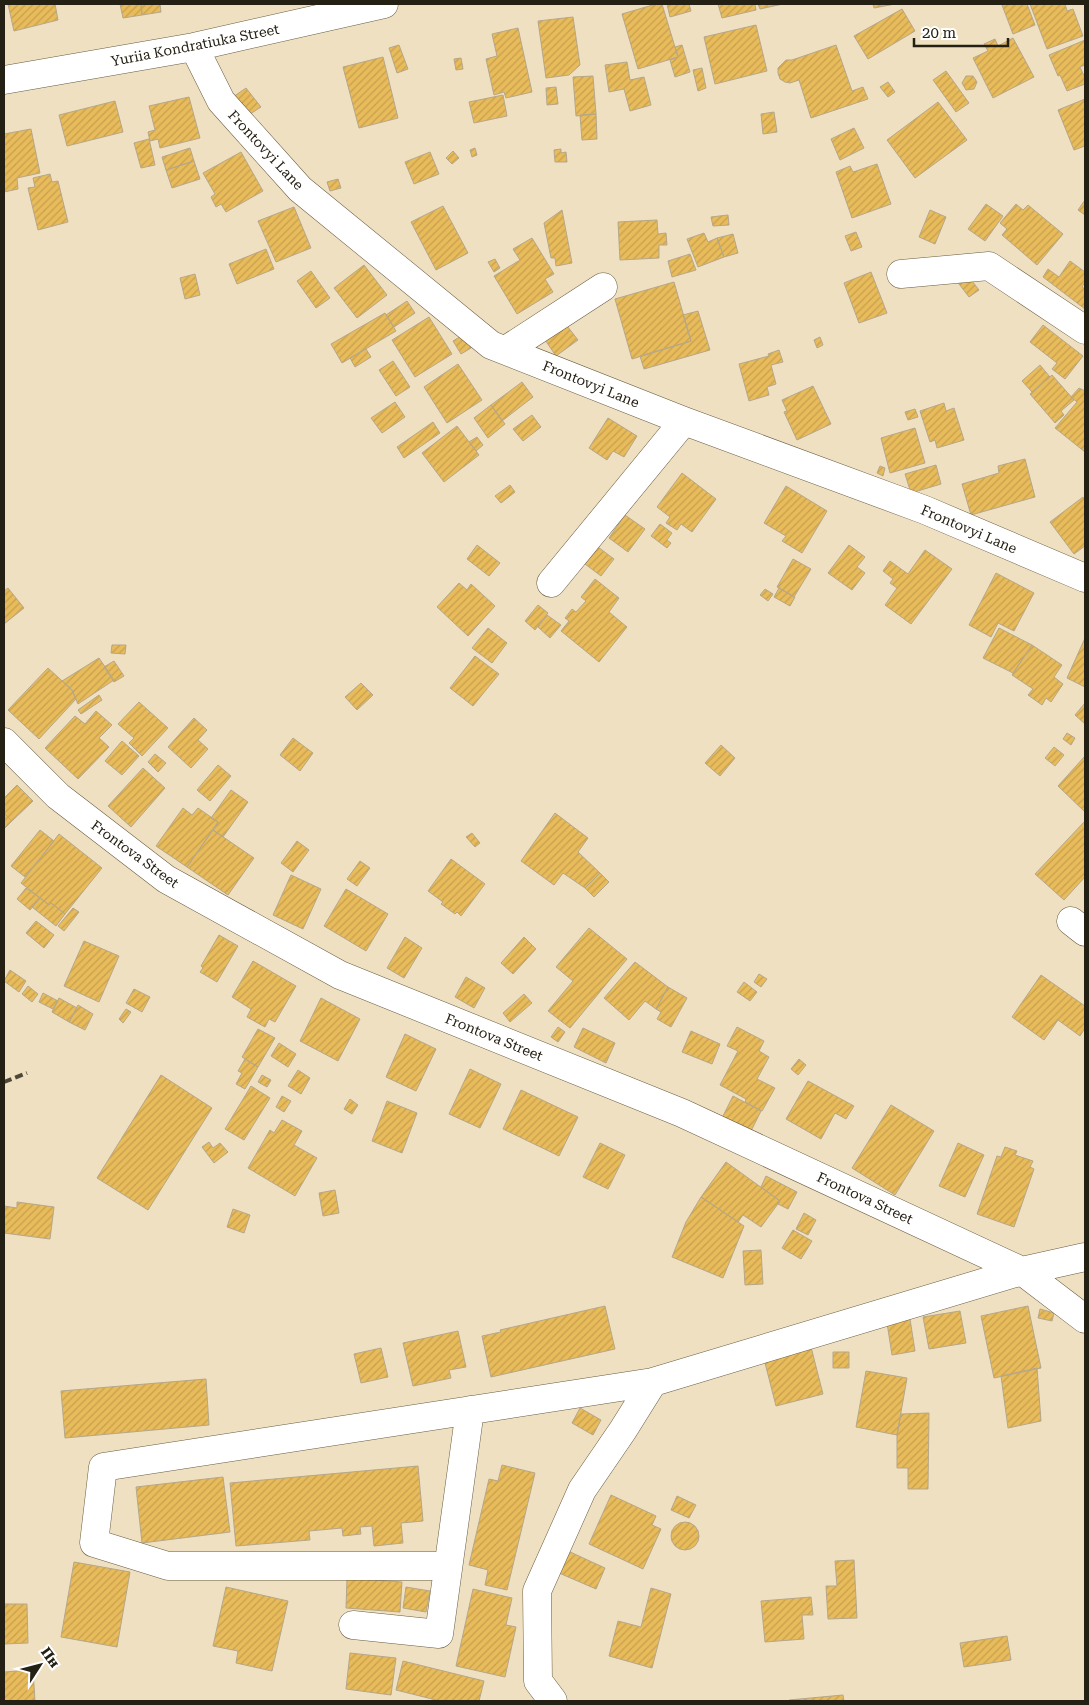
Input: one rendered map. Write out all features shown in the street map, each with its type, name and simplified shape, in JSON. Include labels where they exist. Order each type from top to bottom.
[{"type":"street","name":"Yuriia Kondratiuka Street","points":[[4,80],[194,47],[384,4]]},
{"type":"street","name":"Frontovyi Lane","points":[[194,47],[221,101],[300,190],[491,344],[684,421],[925,510],[1085,578]]},
{"type":"street","points":[[901,274],[989,266],[1085,330]]},
{"type":"street","points":[[506,350],[603,287]]},
{"type":"street","points":[[551,582],[684,421]]},
{"type":"street","name":"Frontova Street","points":[[4,742],[58,796],[166,879],[340,975],[682,1113],[1022,1271],[1085,1319]]},
{"type":"street","points":[[448,1566],[168,1566],[94,1543],[102,1467],[652,1382],[1084,1254]]},
{"type":"street","points":[[554,1701],[538,1681],[537,1591],[582,1490],[623,1430],[652,1382]]},
{"type":"street","points":[[353,1625],[439,1634],[470,1410]]},
{"type":"building","points":[[8,4],[55,4],[58,20],[14,31]]},
{"type":"building","points":[[120,4],[141,4],[142,15],[123,18]]},
{"type":"building","points":[[141,4],[160,4],[161,12],[142,15]]},
{"type":"building","points":[[662,4],[678,57],[638,69],[622,14]]},
{"type":"building","points":[[667,4],[689,4],[691,11],[670,17]]},
{"type":"building","points":[[718,4],[755,4],[756,10],[722,18]]},
{"type":"building","points":[[758,4],[783,4],[760,9]]},
{"type":"building","points":[[873,4],[895,4],[874,8]]},
{"type":"building","points":[[1027,4],[1035,25],[1013,34],[1002,5]]},
{"type":"building","points":[[1030,4],[1065,4],[1067,11],[1073,9],[1083,36],[1047,49]]},
{"type":"building","points":[[902,9],[915,31],[868,59],[854,36]]},
{"type":"building","points":[[573,17],[580,65],[569,75],[546,78],[538,21]]},
{"type":"building","points":[[756,25],[767,71],[715,84],[704,37]]},
{"type":"building","points":[[518,28],[532,92],[506,98],[504,92],[494,95],[486,59],[497,56],[492,34]]},
{"type":"building","points":[[1013,38],[1034,77],[993,98],[973,58],[988,51],[984,44],[995,39],[998,46]]},
{"type":"building","points":[[1085,40],[1085,65],[1080,67],[1085,78],[1085,84],[1067,91],[1049,55]]},
{"type":"building","points":[[399,45],[408,69],[397,73],[389,48]]},
{"type":"building","points":[[682,45],[690,72],[675,77],[670,60],[678,57],[675,47]]},
{"type":"building","points":[[836,45],[852,91],[863,87],[868,99],[811,118],[799,80],[790,83],[785,82],[780,79],[778,68],[786,60],[792,60]]},
{"type":"building","points":[[383,57],[398,118],[359,128],[343,67]]},
{"type":"building","points":[[461,58],[463,69],[456,70],[454,59]]},
{"type":"building","points":[[627,62],[630,80],[644,77],[651,105],[630,111],[624,89],[609,92],[605,65]]},
{"type":"building","points":[[702,68],[706,88],[698,91],[693,70]]},
{"type":"building","points":[[946,71],[969,103],[956,112],[933,80]]},
{"type":"building","points":[[593,76],[596,114],[576,116],[573,77]]},
{"type":"building","points":[[966,76],[973,76],[977,82],[974,89],[966,90],[962,83]]},
{"type":"building","points":[[888,82],[895,92],[888,97],[880,87]]},
{"type":"building","points":[[556,87],[558,104],[547,105],[546,88]]},
{"type":"building","points":[[246,88],[261,107],[247,116],[233,97]]},
{"type":"building","points":[[503,95],[507,116],[474,123],[469,102]]},
{"type":"building","points":[[189,97],[200,138],[160,148],[158,139],[150,141],[148,132],[155,130],[149,106]]},
{"type":"building","points":[[1085,99],[1085,146],[1074,150],[1058,110]]},
{"type":"building","points":[[115,101],[123,132],[67,146],[59,115]]},
{"type":"building","points":[[938,102],[967,140],[915,178],[887,140]]},
{"type":"building","points":[[774,112],[777,132],[763,134],[761,114]]},
{"type":"building","points":[[596,114],[597,139],[582,140],[580,115]]},
{"type":"building","points":[[854,128],[864,148],[840,160],[831,139]]},
{"type":"building","points":[[31,129],[40,173],[17,178],[18,189],[4,192],[4,134]]},
{"type":"building","points":[[149,139],[155,165],[141,168],[134,143]]},
{"type":"building","points":[[190,148],[194,161],[166,170],[162,157]]},
{"type":"building","points":[[475,148],[477,155],[472,157],[470,150]]},
{"type":"building","points":[[561,149],[561,153],[566,152],[567,162],[555,162],[554,150]]},
{"type":"building","points":[[453,151],[459,158],[452,164],[446,158]]},
{"type":"building","points":[[241,152],[263,191],[226,212],[221,204],[216,207],[211,197],[215,194],[203,173]]},
{"type":"building","points":[[430,152],[439,174],[414,184],[405,162]]},
{"type":"building","points":[[194,161],[200,179],[172,188],[166,170]]},
{"type":"building","points":[[877,164],[891,204],[852,218],[836,172],[850,166],[853,172]]},
{"type":"building","points":[[50,174],[52,182],[58,181],[68,222],[38,230],[28,188],[35,187],[33,178]]},
{"type":"building","points":[[338,179],[341,188],[330,191],[327,182]]},
{"type":"building","points":[[1085,200],[1085,215],[1078,210]]},
{"type":"building","points":[[986,204],[1003,216],[985,241],[968,229]]},
{"type":"building","points":[[1016,204],[1023,210],[1028,205],[1063,234],[1037,265],[1002,235],[1007,229],[1000,223]]},
{"type":"building","points":[[443,206],[468,253],[436,270],[411,222]]},
{"type":"building","points":[[294,207],[311,248],[276,262],[258,221]]},
{"type":"building","points":[[562,210],[572,263],[556,266],[555,258],[551,258],[544,223]]},
{"type":"building","points":[[930,210],[946,217],[935,244],[919,237]]},
{"type":"building","points":[[728,215],[729,225],[713,226],[711,217]]},
{"type":"building","points":[[657,220],[658,234],[666,233],[667,245],[659,245],[659,258],[620,260],[618,222]]},
{"type":"building","points":[[856,232],[862,247],[851,251],[845,236]]},
{"type":"building","points":[[704,233],[708,242],[717,238],[724,257],[698,267],[687,239]]},
{"type":"building","points":[[733,234],[738,253],[724,257],[717,238]]},
{"type":"building","points":[[532,238],[554,274],[545,279],[553,292],[517,314],[494,276],[520,260],[513,249]]},
{"type":"building","points":[[266,249],[274,269],[237,284],[229,264]]},
{"type":"building","points":[[690,254],[696,270],[672,277],[668,261]]},
{"type":"building","points":[[495,259],[500,268],[494,272],[488,262]]},
{"type":"building","points":[[1070,261],[1085,272],[1085,282],[1082,287],[1085,289],[1085,309],[1043,277],[1048,269],[1059,277]]},
{"type":"building","points":[[364,265],[387,295],[357,318],[334,288]]},
{"type":"building","points":[[311,271],[330,298],[316,308],[297,281]]},
{"type":"building","points":[[871,272],[887,313],[859,323],[844,283]]},
{"type":"building","points":[[195,274],[200,295],[185,299],[180,278]]},
{"type":"building","points":[[969,277],[979,290],[969,297],[956,280]]},
{"type":"building","points":[[674,282],[691,341],[632,359],[615,299]]},
{"type":"building","points":[[407,301],[415,313],[394,327],[386,315]]},
{"type":"building","points":[[698,311],[710,350],[644,369],[640,356],[691,341],[683,315]]},
{"type":"building","points":[[385,313],[396,331],[342,363],[331,344]]},
{"type":"building","points":[[429,317],[452,354],[415,377],[392,340]]},
{"type":"building","points":[[564,322],[578,340],[556,356],[543,337]]},
{"type":"building","points":[[1043,325],[1083,356],[1065,379],[1052,369],[1057,363],[1030,342]]},
{"type":"building","points":[[463,335],[471,348],[461,354],[453,341]]},
{"type":"building","points":[[820,337],[823,345],[817,348],[814,340]]},
{"type":"building","points":[[366,349],[371,357],[355,367],[350,358]]},
{"type":"building","points":[[779,350],[783,362],[771,365],[776,384],[767,387],[769,395],[749,401],[739,364],[769,356],[768,354]]},
{"type":"building","points":[[393,361],[410,387],[396,396],[379,370]]},
{"type":"building","points":[[458,364],[482,400],[447,423],[424,387]]},
{"type":"building","points":[[1040,365],[1050,377],[1032,392],[1022,381]]},
{"type":"building","points":[[1052,375],[1074,400],[1061,411],[1064,415],[1055,423],[1030,394]]},
{"type":"building","points":[[522,382],[533,397],[502,421],[491,405]]},
{"type":"building","points":[[813,386],[831,424],[797,440],[784,412],[787,411],[782,400]]},
{"type":"building","points":[[1079,388],[1085,391],[1085,452],[1055,428],[1077,402],[1071,397]]},
{"type":"building","points":[[395,402],[405,417],[382,433],[371,418]]},
{"type":"building","points":[[944,403],[946,411],[954,408],[964,440],[937,448],[935,440],[930,442],[920,411]]},
{"type":"building","points":[[491,405],[505,424],[488,438],[474,418]]},
{"type":"building","points":[[915,409],[918,417],[908,420],[905,412]]},
{"type":"building","points":[[532,415],[541,427],[523,441],[513,429]]},
{"type":"building","points":[[608,418],[637,436],[624,457],[613,451],[607,460],[589,448]]},
{"type":"building","points":[[433,422],[440,433],[404,458],[397,447]]},
{"type":"building","points":[[457,426],[479,455],[444,482],[422,453]]},
{"type":"building","points":[[915,428],[925,463],[890,473],[881,438]]},
{"type":"building","points":[[477,437],[483,445],[476,451],[469,442]]},
{"type":"building","points":[[1025,459],[1035,497],[971,515],[962,484],[999,473],[998,466]]},
{"type":"building","points":[[936,465],[941,484],[911,493],[905,474]]},
{"type":"building","points":[[880,466],[885,468],[883,476],[877,473]]},
{"type":"building","points":[[682,473],[716,499],[692,532],[681,524],[677,530],[666,523],[670,517],[657,507]]},
{"type":"building","points":[[510,485],[515,492],[501,503],[495,496]]},
{"type":"building","points":[[786,486],[827,511],[802,553],[782,541],[786,536],[764,523]]},
{"type":"building","points":[[1083,497],[1085,501],[1085,546],[1074,554],[1050,522]]},
{"type":"building","points":[[625,515],[645,529],[628,552],[609,538]]},
{"type":"building","points":[[660,524],[672,533],[667,540],[671,543],[667,548],[651,536]]},
{"type":"building","points":[[477,545],[500,563],[489,576],[467,559]]},
{"type":"building","points":[[849,545],[865,557],[857,567],[865,573],[852,590],[828,573]]},
{"type":"building","points":[[598,547],[614,559],[601,576],[585,564]]},
{"type":"building","points":[[925,550],[952,569],[911,624],[885,605],[897,588],[890,583],[893,579],[883,571],[890,561],[908,574]]},
{"type":"building","points":[[793,559],[811,569],[794,597],[777,587]]},
{"type":"building","points":[[996,573],[1034,593],[1014,631],[998,623],[991,637],[969,625]]},
{"type":"building","points":[[595,579],[619,598],[609,612],[627,627],[599,662],[561,631],[569,621],[565,618],[572,609],[576,612],[586,601],[581,597]]},
{"type":"building","points":[[459,583],[467,590],[471,584],[495,606],[468,636],[437,607]]},
{"type":"building","points":[[8,588],[24,608],[4,624],[4,591]]},
{"type":"building","points":[[779,588],[795,597],[790,606],[774,597]]},
{"type":"building","points":[[765,589],[773,594],[768,601],[760,595]]},
{"type":"building","points":[[538,605],[548,613],[535,630],[525,621]]},
{"type":"building","points":[[547,615],[561,625],[550,638],[538,627]]},
{"type":"building","points":[[488,628],[507,643],[492,663],[472,648]]},
{"type":"building","points":[[999,628],[1032,645],[1013,673],[983,658]]},
{"type":"building","points":[[1085,638],[1085,687],[1067,678]]},
{"type":"building","points":[[112,645],[126,645],[125,654],[111,653]]},
{"type":"building","points":[[1032,645],[1062,665],[1054,677],[1063,684],[1051,702],[1046,698],[1042,705],[1028,695],[1033,689],[1012,675]]},
{"type":"building","points":[[475,656],[499,674],[473,706],[450,688]]},
{"type":"building","points":[[99,658],[114,680],[78,704],[72,690],[62,681]]},
{"type":"building","points":[[114,661],[124,676],[114,682],[104,667]]},
{"type":"building","points":[[48,668],[72,690],[76,699],[39,739],[8,710]]},
{"type":"building","points":[[361,683],[373,695],[357,710],[345,697]]},
{"type":"building","points":[[99,695],[102,700],[81,714],[78,710]]},
{"type":"building","points":[[139,702],[168,728],[142,756],[129,743],[134,738],[118,724]]},
{"type":"building","points":[[1085,703],[1085,724],[1075,715]]},
{"type":"building","points":[[96,711],[112,725],[99,738],[109,747],[78,779],[45,748],[75,716],[85,724]]},
{"type":"building","points":[[194,718],[207,730],[198,740],[208,749],[191,768],[168,747]]},
{"type":"building","points":[[1067,733],[1075,738],[1071,745],[1063,739]]},
{"type":"building","points":[[293,738],[313,753],[300,771],[280,755]]},
{"type":"building","points":[[122,741],[139,756],[122,775],[105,761]]},
{"type":"building","points":[[721,745],[735,758],[720,776],[705,763]]},
{"type":"building","points":[[1054,747],[1064,755],[1055,766],[1045,758]]},
{"type":"building","points":[[155,754],[166,763],[158,772],[148,762]]},
{"type":"building","points":[[1085,756],[1085,812],[1058,786]]},
{"type":"building","points":[[218,765],[231,776],[210,801],[197,790]]},
{"type":"building","points":[[143,768],[165,788],[131,827],[108,806]]},
{"type":"building","points":[[17,785],[33,801],[12,821],[4,813],[4,798]]},
{"type":"building","points":[[231,790],[248,802],[223,837],[213,830],[218,822],[211,818]]},
{"type":"building","points":[[183,808],[192,815],[198,808],[218,822],[187,867],[156,846]]},
{"type":"building","points":[[4,813],[12,821],[4,829]]},
{"type":"building","points":[[555,813],[588,838],[578,852],[600,873],[585,888],[563,873],[554,885],[521,861]]},
{"type":"building","points":[[1085,821],[1085,877],[1064,900],[1035,874]]},
{"type":"building","points":[[40,830],[54,841],[25,877],[11,866]]},
{"type":"building","points":[[213,830],[254,858],[228,895],[187,867]]},
{"type":"building","points":[[472,833],[480,843],[475,847],[466,837]]},
{"type":"building","points":[[59,834],[102,868],[65,914],[51,903],[49,905],[21,883]]},
{"type":"building","points":[[297,841],[309,850],[293,872],[281,863]]},
{"type":"building","points":[[451,859],[485,884],[461,916],[441,904],[443,902],[428,891]]},
{"type":"building","points":[[360,861],[370,868],[357,886],[347,879]]},
{"type":"building","points":[[600,873],[609,882],[594,897],[585,888]]},
{"type":"building","points":[[291,875],[321,889],[303,929],[273,915]]},
{"type":"building","points":[[26,888],[40,898],[30,910],[17,899]]},
{"type":"building","points":[[346,889],[388,914],[366,951],[324,926]]},
{"type":"building","points":[[40,898],[49,905],[51,903],[65,914],[56,926],[32,907]]},
{"type":"building","points":[[73,908],[79,912],[64,931],[58,926]]},
{"type":"building","points":[[36,921],[54,935],[44,948],[26,933]]},
{"type":"building","points":[[589,928],[627,959],[570,1028],[548,1011],[573,981],[556,967]]},
{"type":"building","points":[[219,935],[238,946],[217,982],[200,972],[203,968],[201,966]]},
{"type":"building","points":[[405,937],[422,948],[404,978],[387,968]]},
{"type":"building","points":[[524,937],[536,949],[513,974],[501,963]]},
{"type":"building","points":[[84,941],[119,956],[99,1002],[64,986]]},
{"type":"building","points":[[253,961],[296,986],[275,1022],[269,1019],[265,1027],[247,1017],[251,1009],[232,997]]},
{"type":"building","points":[[635,962],[668,987],[656,1009],[645,1001],[629,1020],[604,998]]},
{"type":"building","points":[[10,970],[26,981],[19,992],[4,981]]},
{"type":"building","points":[[759,974],[767,979],[761,987],[754,982]]},
{"type":"building","points":[[1041,975],[1085,1006],[1085,1028],[1080,1036],[1058,1020],[1044,1040],[1012,1017]]},
{"type":"building","points":[[466,977],[485,988],[474,1008],[455,997]]},
{"type":"building","points":[[744,982],[757,992],[750,1001],[737,992]]},
{"type":"building","points":[[28,986],[38,994],[32,1002],[22,994]]},
{"type":"building","points":[[668,987],[687,998],[671,1027],[657,1019],[661,1012],[656,1009]]},
{"type":"building","points":[[134,989],[150,997],[142,1012],[126,1003]]},
{"type":"building","points":[[43,993],[58,1001],[53,1009],[39,1002]]},
{"type":"building","points":[[524,994],[532,1003],[510,1022],[503,1013]]},
{"type":"building","points":[[59,998],[77,1008],[69,1022],[52,1012]]},
{"type":"building","points":[[321,998],[360,1019],[338,1061],[300,1041]]},
{"type":"building","points":[[78,1005],[93,1014],[85,1030],[69,1022]]},
{"type":"building","points":[[126,1009],[131,1012],[123,1023],[119,1019]]},
{"type":"building","points":[[558,1027],[565,1032],[558,1042],[551,1037]]},
{"type":"building","points":[[737,1027],[764,1041],[759,1051],[769,1057],[757,1079],[775,1088],[762,1111],[745,1102],[746,1099],[720,1085],[738,1051],[727,1046]]},
{"type":"building","points":[[583,1028],[615,1043],[606,1063],[574,1047]]},
{"type":"building","points":[[258,1029],[275,1038],[258,1067],[242,1057]]},
{"type":"building","points":[[691,1031],[720,1044],[712,1064],[682,1052]]},
{"type":"building","points":[[405,1034],[436,1049],[416,1091],[386,1077]]},
{"type":"building","points":[[279,1043],[296,1054],[288,1067],[271,1056]]},
{"type":"building","points":[[245,1059],[258,1067],[245,1089],[236,1084],[242,1073],[238,1071]]},
{"type":"building","points":[[799,1059],[806,1065],[798,1075],[791,1069]]},
{"type":"building","points":[[470,1069],[501,1084],[480,1128],[449,1114]]},
{"type":"building","points":[[298,1070],[310,1078],[301,1094],[288,1086]]},
{"type":"building","points":[[161,1075],[212,1108],[148,1210],[97,1178]]},
{"type":"building","points":[[262,1075],[271,1080],[267,1087],[258,1082]]},
{"type":"building","points":[[808,1081],[854,1106],[846,1119],[835,1113],[821,1139],[786,1119]]},
{"type":"building","points":[[251,1086],[270,1098],[244,1140],[225,1129]]},
{"type":"building","points":[[521,1090],[578,1117],[559,1156],[503,1129]]},
{"type":"building","points":[[282,1096],[291,1101],[284,1112],[276,1107]]},
{"type":"building","points":[[733,1096],[761,1111],[750,1133],[722,1118]]},
{"type":"building","points":[[350,1099],[358,1105],[352,1114],[344,1109]]},
{"type":"building","points":[[387,1101],[417,1113],[402,1153],[372,1141]]},
{"type":"building","points":[[891,1105],[934,1131],[895,1195],[852,1168]]},
{"type":"building","points":[[282,1120],[302,1131],[294,1145],[317,1158],[295,1196],[248,1168],[270,1130],[274,1133]]},
{"type":"building","points":[[209,1142],[213,1148],[220,1143],[228,1152],[214,1163],[202,1147]]},
{"type":"building","points":[[600,1143],[625,1155],[608,1189],[583,1177]]},
{"type":"building","points":[[958,1143],[984,1155],[965,1197],[939,1186]]},
{"type":"building","points":[[1005,1147],[1017,1151],[1015,1155],[1033,1161],[1030,1167],[1034,1169],[1014,1227],[977,1214],[997,1156],[1001,1157]]},
{"type":"building","points":[[726,1162],[780,1201],[761,1227],[743,1215],[738,1222],[701,1197]]},
{"type":"building","points":[[766,1176],[797,1192],[788,1209],[778,1204],[780,1201],[761,1187]]},
{"type":"building","points":[[335,1190],[339,1213],[323,1216],[319,1193]]},
{"type":"building","points":[[701,1197],[744,1226],[723,1278],[672,1257],[686,1222]]},
{"type":"building","points":[[17,1202],[54,1207],[50,1239],[4,1233],[4,1206],[17,1208]]},
{"type":"building","points":[[233,1209],[250,1215],[244,1233],[227,1227]]},
{"type":"building","points":[[804,1213],[816,1220],[808,1235],[796,1229]]},
{"type":"building","points":[[793,1230],[812,1241],[801,1259],[782,1248]]},
{"type":"building","points":[[761,1250],[763,1284],[745,1285],[743,1251]]},
{"type":"building","points":[[605,1306],[615,1349],[491,1377],[482,1336],[501,1332],[500,1330]]},
{"type":"building","points":[[1028,1306],[1041,1368],[994,1378],[981,1316]]},
{"type":"building","points":[[1040,1309],[1054,1313],[1052,1321],[1038,1318]]},
{"type":"building","points":[[960,1311],[966,1343],[929,1349],[923,1317]]},
{"type":"building","points":[[910,1319],[915,1351],[892,1355],[887,1323]]},
{"type":"building","points":[[458,1331],[466,1367],[449,1370],[451,1378],[413,1386],[403,1343]]},
{"type":"building","points":[[811,1347],[823,1394],[776,1406],[764,1359]]},
{"type":"building","points":[[381,1348],[388,1377],[361,1383],[354,1354]]},
{"type":"building","points":[[833,1352],[849,1352],[849,1368],[833,1368]]},
{"type":"building","points":[[1037,1368],[1041,1421],[1008,1428],[1001,1376]]},
{"type":"building","points":[[866,1371],[907,1378],[897,1435],[856,1427]]},
{"type":"building","points":[[206,1379],[209,1425],[65,1438],[61,1391]]},
{"type":"building","points":[[580,1408],[601,1420],[593,1435],[572,1423]]},
{"type":"building","points":[[929,1413],[928,1489],[908,1489],[908,1468],[897,1468],[897,1435],[901,1414]]},
{"type":"building","points":[[502,1465],[535,1473],[507,1590],[485,1585],[488,1570],[469,1565],[489,1479],[498,1481]]},
{"type":"building","points":[[418,1466],[423,1521],[401,1523],[403,1543],[374,1546],[372,1526],[360,1527],[361,1534],[343,1536],[342,1528],[309,1531],[310,1540],[236,1546],[230,1483]]},
{"type":"building","points":[[223,1477],[230,1532],[142,1543],[136,1487]]},
{"type":"building","points":[[611,1495],[656,1516],[652,1525],[661,1529],[643,1569],[589,1544]]},
{"type":"building","points":[[677,1496],[696,1505],[689,1518],[671,1510]]},
{"type":"building","points":[[685,1522],[695,1526],[699,1536],[695,1546],[685,1550],[675,1546],[671,1536],[675,1526]]},
{"type":"building","points":[[568,1551],[605,1568],[596,1589],[559,1573]]},
{"type":"building","points":[[854,1560],[857,1618],[828,1619],[826,1586],[837,1586],[835,1561]]},
{"type":"building","points":[[74,1562],[130,1572],[117,1647],[61,1637]]},
{"type":"building","points":[[347,1578],[402,1582],[400,1612],[346,1608]]},
{"type":"building","points":[[226,1587],[288,1601],[272,1671],[236,1663],[238,1651],[213,1646]]},
{"type":"building","points":[[406,1587],[430,1591],[426,1612],[403,1608]]},
{"type":"building","points":[[651,1588],[671,1594],[652,1668],[609,1656],[618,1621],[641,1627]]},
{"type":"building","points":[[473,1589],[512,1598],[506,1625],[516,1627],[505,1677],[456,1666]]},
{"type":"building","points":[[811,1597],[813,1615],[802,1615],[804,1639],[765,1642],[761,1601]]},
{"type":"building","points":[[4,1604],[27,1604],[28,1643],[4,1644]]},
{"type":"building","points":[[1007,1636],[1011,1660],[964,1667],[960,1643]]},
{"type":"building","points":[[350,1653],[396,1658],[391,1695],[346,1689]]},
{"type":"building","points":[[403,1661],[484,1681],[479,1701],[440,1701],[396,1690]]},
{"type":"building","points":[[33,1670],[35,1701],[4,1701],[4,1672]]},
{"type":"building","points":[[843,1695],[844,1701],[789,1701],[789,1700]]},
{"type":"railway","points":[[4,1082],[27,1073]]}]
